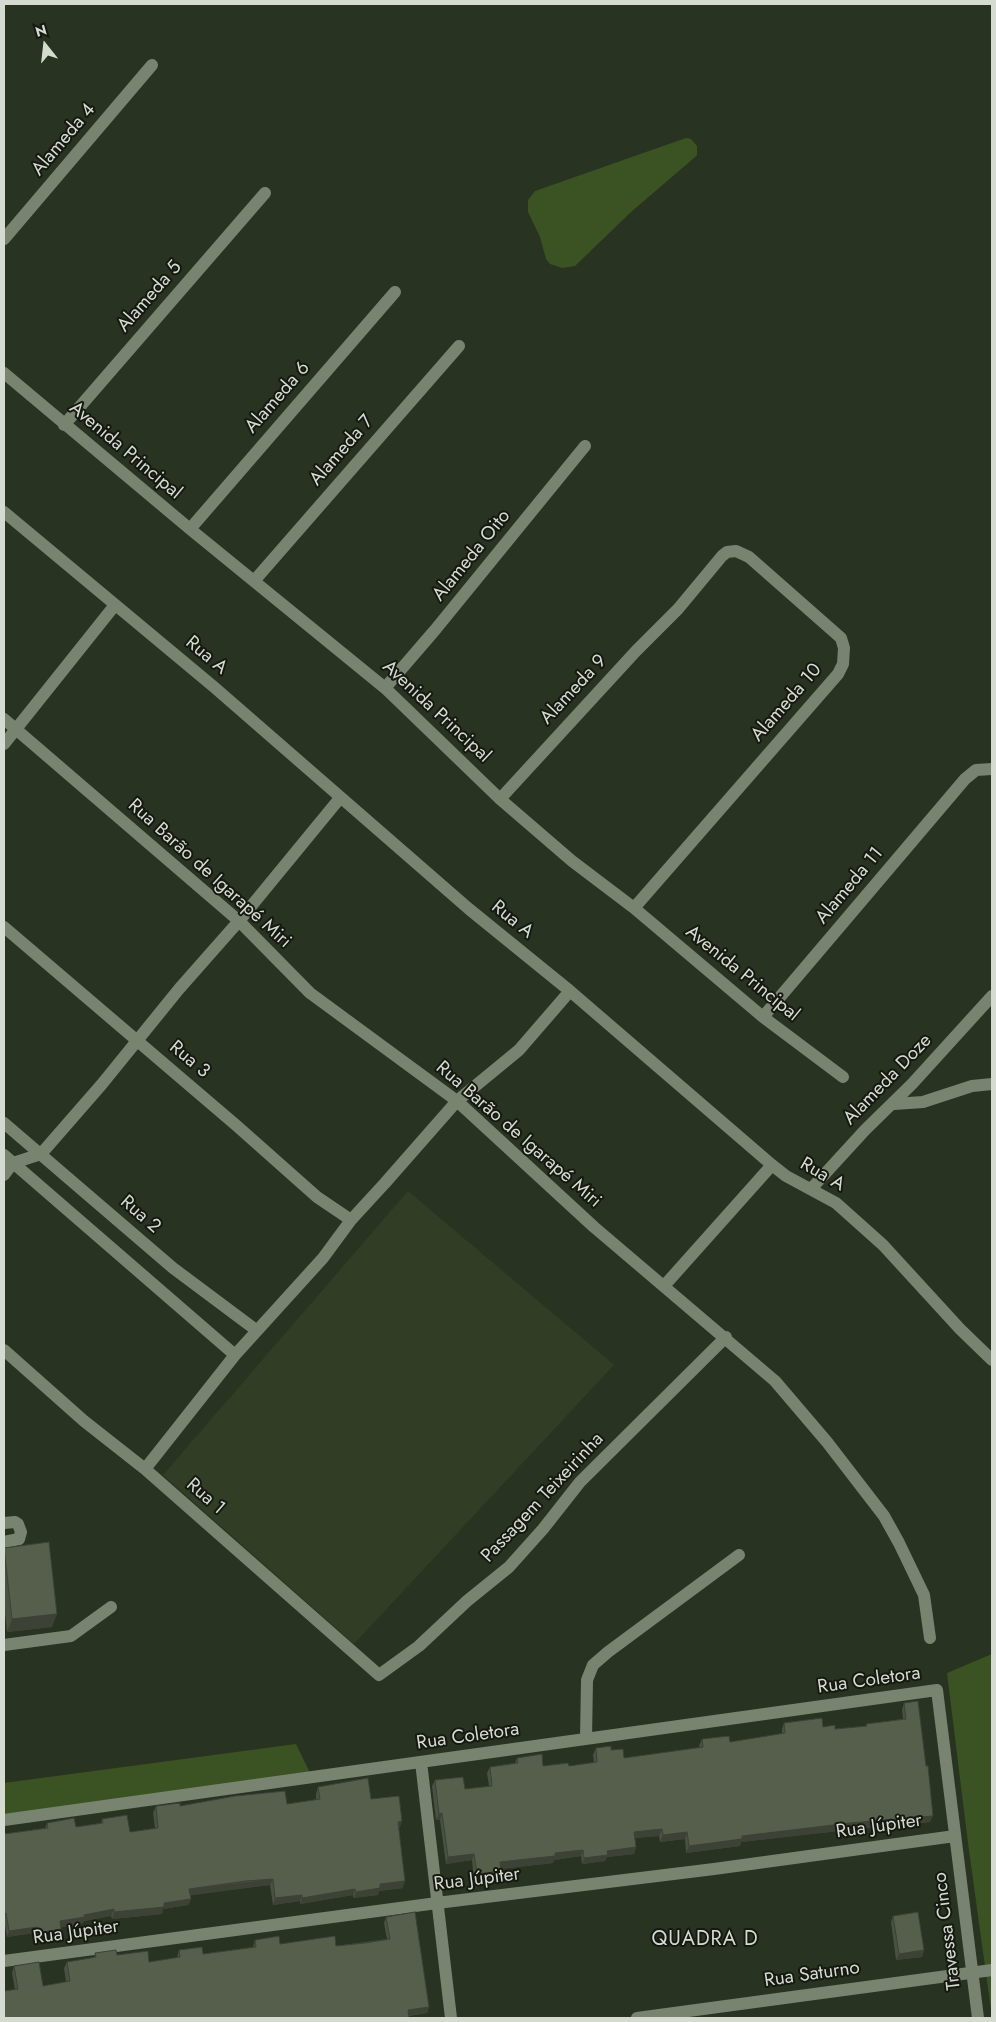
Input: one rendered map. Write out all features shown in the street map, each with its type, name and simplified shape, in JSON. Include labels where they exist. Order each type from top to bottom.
[{"type":"street","name":"Alameda 4","points":[[4,239],[152,64]]},
{"type":"street","name":"Alameda 5","points":[[64,425],[265,193]]},
{"type":"street","name":"Alameda 6","points":[[190,529],[395,292]]},
{"type":"street","name":"Alameda 7","points":[[254,581],[459,346]]},
{"type":"street","name":"Avenida Principal","points":[[4,373],[64,425],[385,688],[500,799],[572,861],[634,908],[763,1017],[842,1077]]},
{"type":"street","name":"Alameda Oito","points":[[385,688],[430,637],[585,446]]},
{"type":"street","name":"Rua A","points":[[4,512],[214,687],[469,909],[570,991],[772,1165],[786,1176],[836,1203],[883,1245],[960,1329],[992,1360]]},
{"type":"street","name":"Alameda 10","points":[[634,908],[838,674],[844,656],[844,648],[840,638],[832,629],[749,557],[736,551],[727,552],[722,556],[678,609]]},
{"type":"street","points":[[4,744],[115,605]]},
{"type":"street","name":"Alameda 9","points":[[500,799],[636,651],[678,609]]},
{"type":"street","name":"Rua Barão de Igarapé Miri","points":[[4,719],[239,921],[310,993],[457,1101],[594,1227],[726,1337],[775,1381],[827,1442],[884,1516],[924,1595],[930,1638]]},
{"type":"street","name":"Alameda 11","points":[[763,1017],[965,780],[976,770],[992,769]]},
{"type":"street","points":[[8,1159],[41,1154],[239,921],[340,798]]},
{"type":"street","name":"Rua 3","points":[[4,927],[317,1197],[351,1220]]},
{"type":"street","points":[[145,1469],[234,1355],[323,1258],[351,1220],[386,1183],[457,1101],[519,1050],[570,991]]},
{"type":"street","name":"Alameda Doze","points":[[811,1189],[865,1130],[894,1104],[992,996]]},
{"type":"street","points":[[894,1104],[923,1102],[972,1086],[992,1084]]},
{"type":"street","name":"Rua 2","points":[[4,1123],[173,1268],[256,1330]]},
{"type":"street","points":[[4,1175],[8,1159]]},
{"type":"street","points":[[8,1159],[234,1355]]},
{"type":"street","points":[[664,1286],[772,1165]]},
{"type":"street","name":"Passagem Teixeirinha","points":[[380,1675],[419,1646],[467,1601],[509,1567],[543,1529],[580,1482],[726,1337]]},
{"type":"street","name":"Rua 1","points":[[4,1350],[84,1420],[145,1469],[380,1675]]},
{"type":"street","points":[[4,1523],[15,1522],[21,1532],[19,1538],[4,1542]]},
{"type":"street","points":[[586,1739],[587,1680],[593,1665],[739,1556]]},
{"type":"street","points":[[4,1646],[71,1636],[111,1608]]},
{"type":"street","name":"Rua Coletora","points":[[4,1820],[937,1690]]},
{"type":"street","name":"Travessa Cinco","points":[[937,1690],[978,2018]]},
{"type":"street","points":[[421,1762],[436,1903],[451,2018]]},
{"type":"street","name":"Rua Júpiter","points":[[4,1961],[955,1836]]},
{"type":"street","name":"Rua Saturno","points":[[637,2018],[992,1970]]},
{"type":"shaded area","points":[[408,1191],[614,1365],[354,1644],[163,1475]]},
{"type":"green space","points":[[686,138],[691,139],[697,146],[697,155],[694,158],[631,212],[575,266],[562,268],[550,264],[546,259],[540,237],[528,212],[528,200],[535,191]]},
{"type":"green space","points":[[992,1654],[992,2017],[947,1673]]},
{"type":"green space","points":[[296,1744],[311,1775],[4,1815],[4,1783]]},
{"type":"building","points":[[49,1542],[57,1614],[12,1619],[4,1548]]},
{"type":"building","points":[[918,1701],[926,1766],[928,1766],[933,1816],[850,1823],[742,1836],[742,1839],[689,1846],[687,1832],[663,1835],[662,1829],[634,1832],[636,1847],[607,1851],[608,1855],[584,1858],[583,1850],[555,1853],[555,1856],[500,1862],[501,1871],[477,1874],[474,1854],[448,1857],[442,1813],[439,1814],[435,1780],[463,1777],[465,1789],[492,1786],[490,1767],[518,1763],[517,1758],[542,1754],[543,1766],[568,1763],[569,1766],[597,1762],[596,1748],[611,1746],[611,1750],[623,1749],[624,1758],[703,1747],[702,1739],[729,1736],[730,1742],[785,1733],[784,1723],[822,1718],[823,1727],[835,1725],[835,1729],[867,1726],[866,1724],[906,1719],[904,1703]]},
{"type":"building","points":[[368,1778],[371,1799],[399,1796],[402,1821],[398,1822],[405,1881],[380,1884],[380,1888],[356,1892],[355,1889],[302,1898],[302,1895],[275,1898],[273,1879],[246,1881],[189,1889],[191,1899],[164,1903],[164,1907],[114,1912],[114,1909],[84,1915],[85,1917],[60,1921],[61,1929],[38,1933],[37,1927],[9,1931],[6,1913],[4,1914],[4,1834],[48,1828],[47,1823],[74,1818],[76,1827],[103,1823],[102,1819],[127,1815],[130,1832],[158,1828],[156,1806],[180,1803],[180,1806],[235,1796],[285,1791],[287,1804],[320,1799],[318,1787]]},
{"type":"building","points":[[415,1912],[429,2007],[408,2010],[409,2018],[4,2018],[4,1991],[18,1989],[14,1966],[39,1962],[43,1986],[70,1981],[67,1962],[96,1957],[95,1953],[116,1950],[117,1955],[148,1951],[149,1962],[180,1957],[179,1950],[202,1947],[203,1954],[256,1947],[255,1940],[279,1936],[280,1944],[335,1936],[336,1946],[365,1943],[390,1939],[386,1917]]},
{"type":"building","points":[[918,1912],[924,1950],[899,1954],[893,1916]]},
{"type":"district","name":"QUADRA D","points":[[705,1940]]}]
